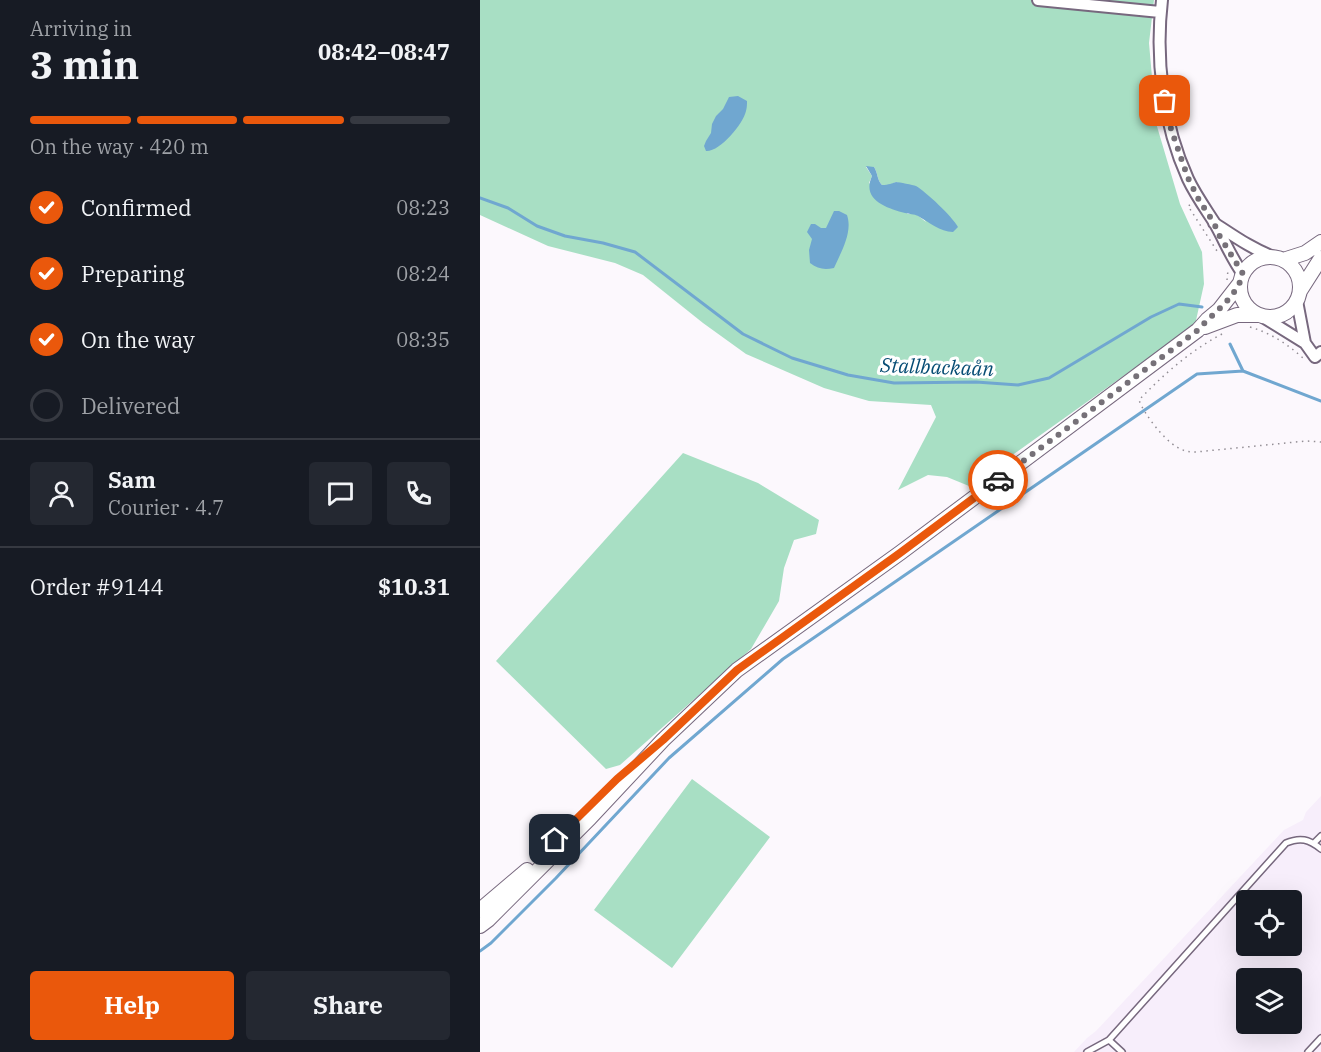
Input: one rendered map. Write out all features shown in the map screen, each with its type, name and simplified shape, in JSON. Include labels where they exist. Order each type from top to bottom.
[{"type":"street","points":[[1038,0],[1160,12]]},
{"type":"street","points":[[1162,0],[1160,57],[1165,101],[1171,129],[1188,178],[1214,223],[1244,302],[1250,310],[1305,343],[1318,355]]},
{"type":"street","points":[[1214,223],[1261,252],[1291,265],[1300,282],[1299,296],[1305,343]]},
{"type":"street","points":[[480,910],[526,870],[623,774],[663,740],[737,670],[900,553],[1198,330],[1220,310],[1237,279],[1248,266],[1265,258],[1279,259],[1305,252],[1321,242]]},
{"type":"street","points":[[1198,330],[1237,315],[1273,318],[1283,315],[1291,309],[1321,258]]},
{"type":"street","points":[[480,926],[582,826],[663,740]]},
{"type":"lane","points":[[1314,843],[1321,836]]},
{"type":"lane","points":[[1087,1052],[1109,1040],[1286,843],[1302,839],[1314,843],[1321,849]]},
{"type":"lane","points":[[1308,1052],[1321,1038]]},
{"type":"lane","points":[[1109,1040],[1122,1052]]},
{"type":"path","points":[[1199,200],[1188,206],[1218,253]]},
{"type":"path","points":[[1227,269],[1228,274],[1237,279]]},
{"type":"path","points":[[1237,315],[1244,326],[1270,334],[1287,344],[1308,362],[1318,355]]},
{"type":"path","points":[[1225,332],[1206,342],[1174,366],[1139,400],[1147,415],[1175,446],[1196,453],[1306,441],[1321,442]]},
{"type":"shaded area","points":[[1321,796],[1321,1052],[1074,1052],[1284,830],[1303,820],[1306,812]]},
{"type":"green space","points":[[480,0],[1154,0],[1149,43],[1156,123],[1180,204],[1202,252],[1204,284],[1195,325],[969,486],[947,477],[928,475],[898,490],[936,417],[931,405],[869,401],[824,388],[746,354],[643,275],[615,263],[548,246],[480,215]],"holes":[[[866,167],[874,167],[882,185],[896,182],[901,184],[926,222],[916,214],[908,214],[869,183],[872,176]]]},
{"type":"green space","points":[[683,453],[758,483],[819,520],[816,534],[794,540],[784,568],[779,601],[751,649],[620,765],[606,769],[496,661]]},
{"type":"green space","points":[[692,779],[770,837],[672,968],[594,910]]},
{"type":"water","points":[[738,96],[747,101],[746,111],[740,123],[718,147],[706,151],[704,146],[716,116],[723,109],[729,97]]},
{"type":"water","points":[[866,166],[874,167],[882,185],[896,182],[916,186],[926,193],[958,227],[953,232],[944,230],[918,216],[878,202],[870,191],[872,176]]},
{"type":"water","points":[[834,211],[847,215],[848,228],[843,249],[834,268],[816,267],[810,263],[809,250],[812,239],[807,232],[811,224],[826,228]]},
{"type":"waterway","name":"Stallbackaån","points":[[480,198],[508,208],[537,226],[565,236],[635,252],[743,334],[792,358],[848,375],[894,383],[976,382],[1018,385],[1049,378],[1151,317],[1179,304],[1202,307]]},
{"type":"waterway","points":[[1230,344],[1243,371]]},
{"type":"waterway","points":[[480,951],[491,943],[556,878],[669,758],[783,659],[1197,374],[1243,371],[1321,401]]},
{"type":"way so far","points":[[998,480],[1198,330],[1220,310],[1240,283],[1243,274],[1188,178],[1175,144],[1165,101]]},
{"type":"route","points":[[555,840],[617,779],[663,740],[737,670],[998,480]]}]
